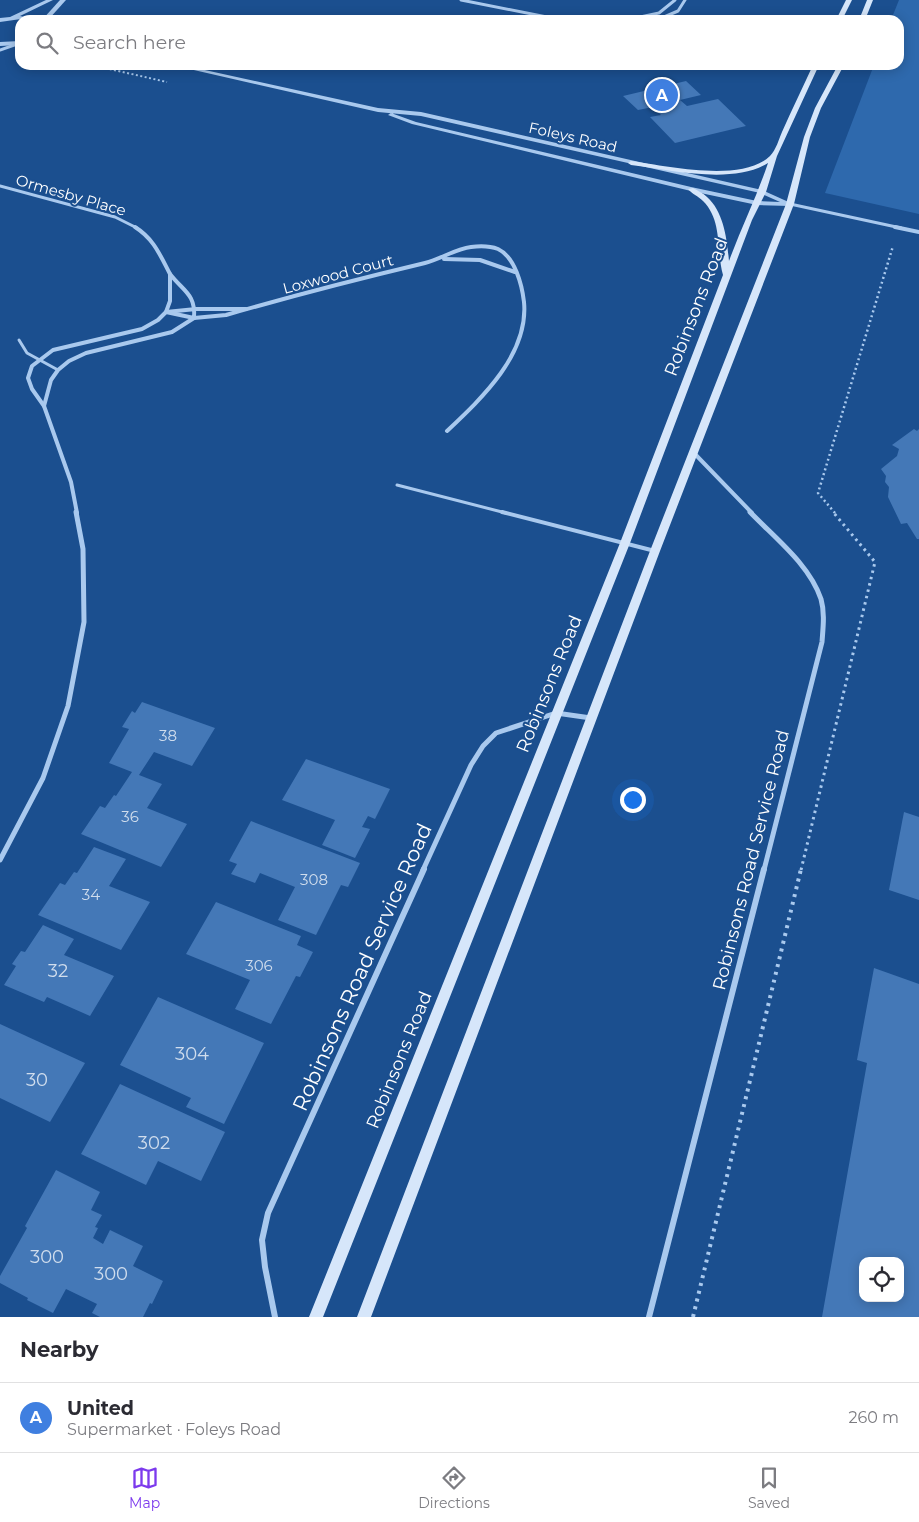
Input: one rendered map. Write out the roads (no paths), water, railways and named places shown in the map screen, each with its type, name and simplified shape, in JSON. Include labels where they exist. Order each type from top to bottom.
[{"type":"main road","points":[[842,15],[849,0]]},
{"type":"main road","points":[[864,15],[870,0]]},
{"type":"main road","name":"Robinsons Road","points":[[316,1317],[625,543],[748,220],[762,192],[774,156],[814,70]]},
{"type":"main road","points":[[364,1317],[655,551],[790,204],[807,137],[818,108],[838,70]]},
{"type":"main road","points":[[631,163],[688,170],[738,170],[754,168],[774,156]]},
{"type":"main road","points":[[691,189],[706,200],[712,208],[722,237],[726,277]]},
{"type":"street","points":[[17,15],[50,0]]},
{"type":"street","points":[[50,15],[63,0]]},
{"type":"street","points":[[461,0],[537,15]]},
{"type":"street","points":[[653,15],[663,10],[675,0]]},
{"type":"street","points":[[671,15],[682,7],[684,0]]},
{"type":"street","points":[[10,18],[15,16]]},
{"type":"street","points":[[0,19],[15,18]]},
{"type":"street","points":[[0,44],[15,43]]},
{"type":"street","points":[[0,50],[15,45]]},
{"type":"street","name":"Foleys Road","points":[[198,70],[378,110],[421,114],[762,192],[790,204]]},
{"type":"street","name":"Foleys Road","points":[[378,110],[414,123],[691,189],[757,203],[790,204]]},
{"type":"street","name":"Ormesby Place","points":[[0,186],[115,217],[133,225],[150,237],[170,274],[186,288],[194,300],[196,309]]},
{"type":"street","points":[[790,204],[919,232]]},
{"type":"street","name":"Loxwood Court","points":[[58,370],[69,361],[86,353],[172,332],[194,318],[226,315],[436,260],[470,247],[486,247],[499,250],[506,254],[521,288],[525,305],[524,325],[517,343],[490,388],[475,405],[447,430]]},
{"type":"street","name":"Loxwood Court","points":[[436,260],[474,258],[500,264],[515,272]]},
{"type":"street","name":"Ormesby Place","points":[[166,312],[170,301],[170,274]]},
{"type":"street","points":[[0,860],[43,778],[68,706],[84,622],[82,540],[71,482],[44,406],[32,389],[28,378],[32,366],[53,350],[142,329],[158,320],[166,312],[194,318],[196,309]]},
{"type":"street","name":"Loxwood Court","points":[[166,312],[196,309],[246,309]]},
{"type":"street","points":[[44,406],[46,392],[58,370]]},
{"type":"street","name":"Robinsons Road Service Road","points":[[649,1317],[820,652],[824,621],[821,600],[810,578],[794,557],[693,452]]},
{"type":"street","name":"Robinsons Road Service Road","points":[[275,1317],[265,1267],[262,1240],[268,1213],[471,765],[483,746],[496,733],[556,713],[592,718]]},
{"type":"lane","points":[[19,340],[27,353],[58,370]]},
{"type":"lane","points":[[397,486],[655,551]]},
{"type":"place","name":"United","points":[[662,95]]}]
